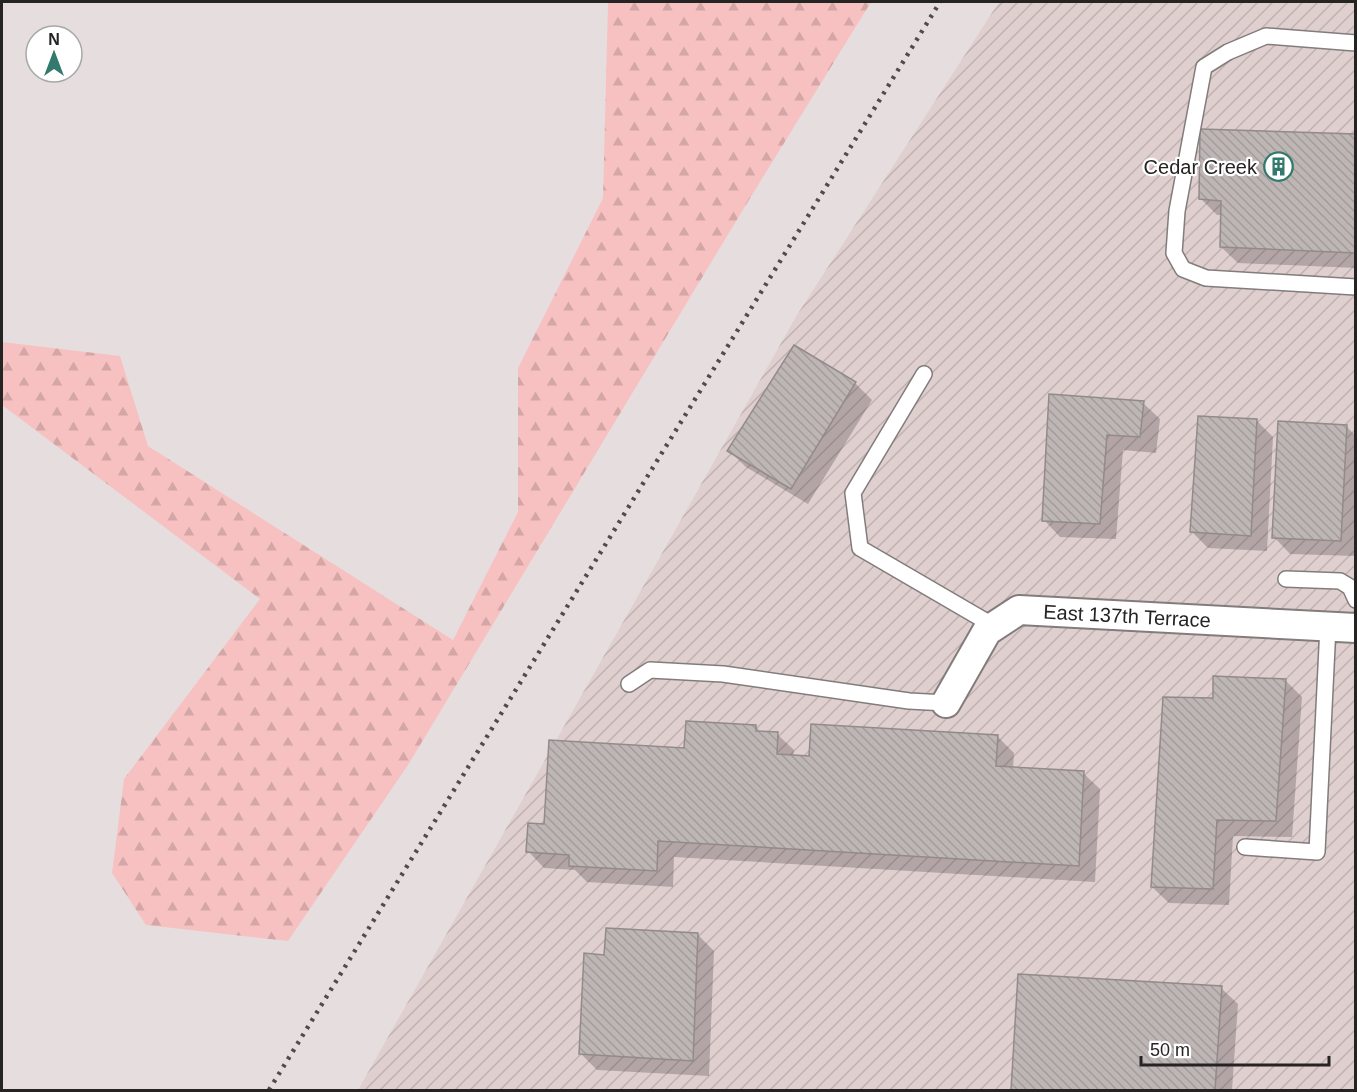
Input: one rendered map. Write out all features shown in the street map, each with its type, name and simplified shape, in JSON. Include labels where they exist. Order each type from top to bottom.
[{"type":"street","name":"East 137th Terrace","points":[[946,703],[987,631],[1019,610],[1342,627]]},
{"type":"lane","points":[[1356,43],[1266,36],[1228,52],[1204,68],[1177,211],[1174,253],[1183,269],[1206,278],[1356,287]]},
{"type":"lane","points":[[924,374],[853,493],[860,548],[994,626]]},
{"type":"lane","points":[[1286,579],[1340,581],[1354,587]]},
{"type":"lane","points":[[1245,847],[1317,852],[1342,627]]},
{"type":"lane","points":[[629,684],[650,670],[723,674],[909,701],[946,703]]},
{"type":"shaded area","points":[[999,2],[1355,2],[1355,1090],[358,1090],[797,315]]},
{"type":"green space","points":[[608,2],[871,2],[408,765],[288,941],[146,925],[112,873],[124,779],[260,599],[2,405],[2,342],[120,356],[148,446],[453,640],[518,512],[518,368],[603,198]]},
{"type":"building","name":"Cedar Creek","points":[[1200,129],[1356,134],[1356,253],[1220,247],[1221,201],[1199,199]]},
{"type":"building","points":[[794,345],[856,382],[791,489],[727,451]]},
{"type":"building","points":[[1049,394],[1144,401],[1140,437],[1107,435],[1100,524],[1042,521]]},
{"type":"building","points":[[1198,416],[1257,419],[1251,536],[1190,532]]},
{"type":"building","points":[[1278,421],[1347,425],[1341,541],[1272,538]]},
{"type":"building","points":[[1213,676],[1286,679],[1276,821],[1217,820],[1213,889],[1151,887],[1163,697],[1213,698]]},
{"type":"building","points":[[686,721],[756,725],[756,731],[778,732],[777,754],[809,756],[811,724],[998,735],[996,766],[1084,771],[1079,866],[658,841],[657,871],[569,866],[569,855],[526,852],[528,823],[544,824],[549,740],[684,748]]},
{"type":"building","points":[[606,928],[698,933],[693,1061],[579,1054],[584,953],[604,955]]},
{"type":"building","points":[[1018,974],[1222,986],[1215,1090],[1011,1090]]},
{"type":"railway","points":[[269,1090],[940,2]]},
{"type":"place","name":"Cedar Creek","points":[[1278,167]]}]
